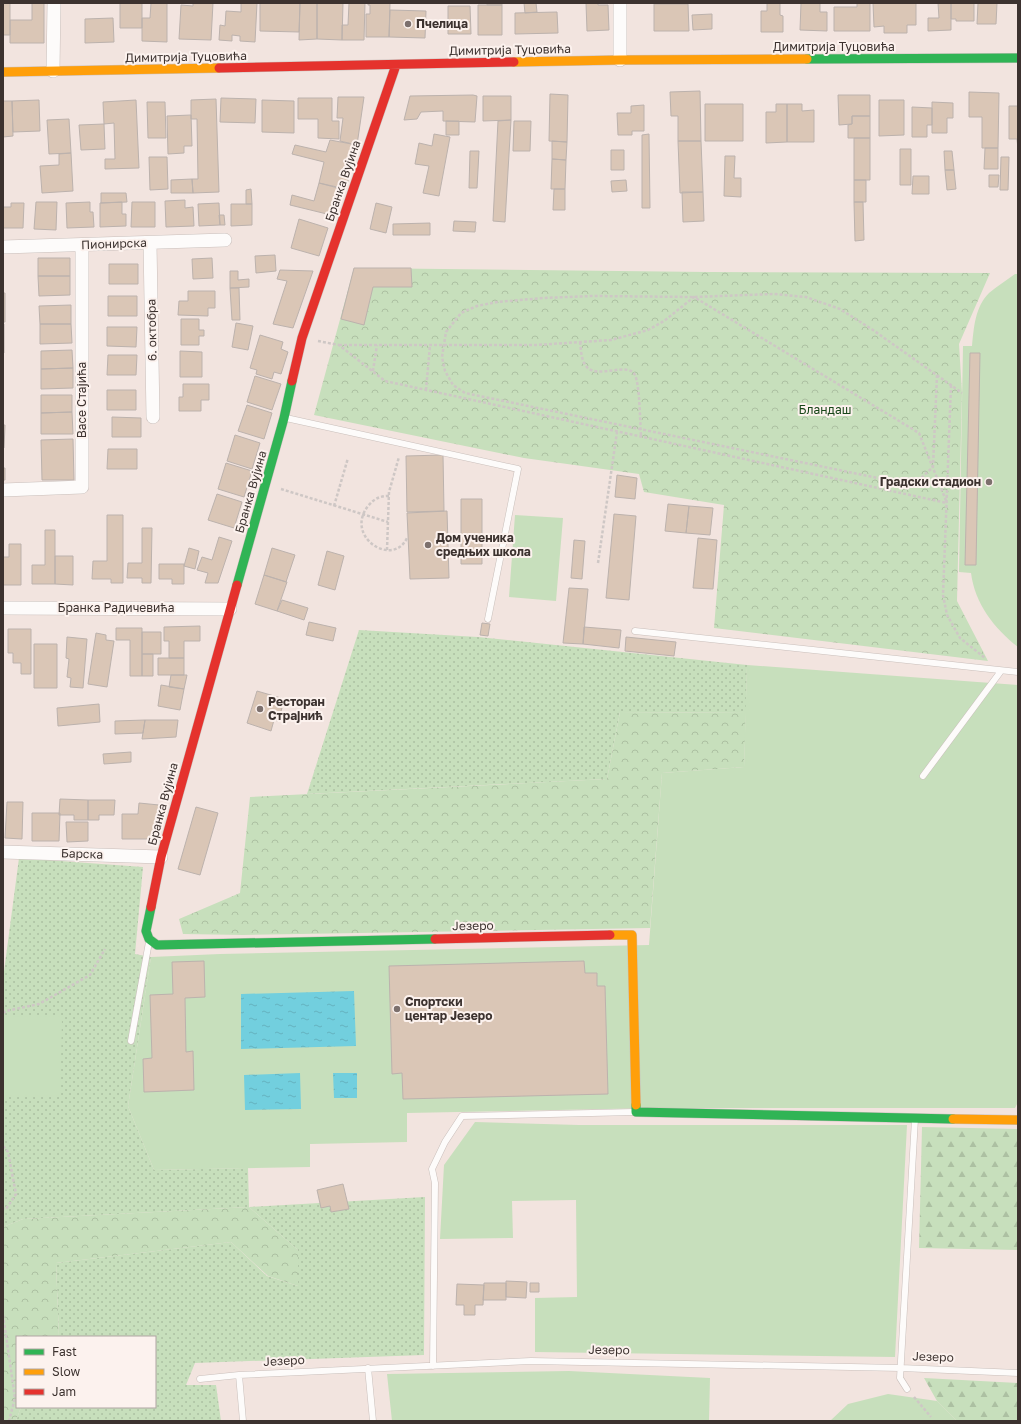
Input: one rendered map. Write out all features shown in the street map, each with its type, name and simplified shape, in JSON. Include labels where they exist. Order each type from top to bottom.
[{"type":"street","points":[[53,71],[54,3]]},
{"type":"street","points":[[620,3],[620,60]]},
{"type":"street","name":"Димитрија Туцовића","points":[[3,72],[620,60],[1018,58]]},
{"type":"street","name":"Бранка Вујина","points":[[148,935],[161,857],[284,418],[302,338],[396,65]]},
{"type":"street","name":"Пионирска","points":[[3,247],[225,240]]},
{"type":"street","name":"6. октобра","points":[[150,243],[153,416]]},
{"type":"street","name":"Васе Стајића","points":[[9,490],[82,487],[82,245]]},
{"type":"street","name":"Бранка Радичевића","points":[[3,608],[230,608]]},
{"type":"street","name":"Барска","points":[[3,852],[161,857]]},
{"type":"street","name":"Језеро","points":[[148,935],[157,945],[632,935],[636,1112]]},
{"type":"street","points":[[636,1112],[1018,1120]]},
{"type":"lane","points":[[284,418],[518,469],[488,619]]},
{"type":"lane","points":[[635,631],[1018,672]]},
{"type":"lane","points":[[923,776],[1001,671]]},
{"type":"lane","points":[[131,1041],[148,935]]},
{"type":"lane","points":[[433,1366],[435,1183],[432,1169],[445,1142],[462,1116],[636,1112]]},
{"type":"lane","points":[[907,1389],[900,1378],[915,1118]]},
{"type":"lane","name":"Језеро","points":[[200,1379],[238,1375],[532,1361],[901,1368],[1018,1373]]},
{"type":"lane","points":[[368,1368],[373,1421]]},
{"type":"lane","points":[[238,1375],[244,1421]]},
{"type":"path","points":[[937,375],[933,468],[918,481],[902,483],[465,393],[453,385],[445,371],[442,357],[446,332],[461,313],[478,306],[497,302],[592,296],[694,297],[774,294],[806,298],[840,309],[873,330],[937,375],[962,393]]},
{"type":"path","points":[[302,338],[339,345],[536,346],[611,340],[648,330],[664,320],[694,297]]},
{"type":"path","points":[[694,297],[919,433],[947,503]]},
{"type":"path","points":[[580,342],[583,362],[588,368],[597,371],[625,369],[634,374],[641,437]]},
{"type":"path","points":[[339,345],[385,381],[947,503]]},
{"type":"path","points":[[373,371],[377,345]]},
{"type":"path","points":[[426,390],[430,345]]},
{"type":"path","points":[[951,385],[943,595],[947,615],[960,638],[1001,671]]},
{"type":"path","points":[[598,563],[617,432]]},
{"type":"path","points":[[387,550],[389,496],[399,457]]},
{"type":"path","points":[[334,506],[348,458]]},
{"type":"path","points":[[265,484],[388,522]]},
{"type":"path","points":[[389,496],[382,496],[375,499],[363,514],[361,522],[365,538],[375,547],[387,550],[398,548],[405,542],[406,538]]},
{"type":"path","points":[[3,1013],[38,1004],[90,975],[105,949]]},
{"type":"path","points":[[3,1146],[8,1152],[16,1194],[6,1209],[3,1209]]},
{"type":"path","points":[[3,1315],[15,1398],[9,1421]]},
{"type":"path","points":[[907,1389],[931,1417]]},
{"type":"green space","name":"Бландаш","points":[[354,268],[708,272],[990,273],[959,344],[962,393],[957,601],[988,661],[714,628],[724,505],[644,492],[639,474],[524,458],[314,415]]},
{"type":"green space","name":"Градски стадион","points":[[1015,274],[1018,274],[1018,647],[1001,632],[981,605],[973,584],[971,573],[959,572],[963,346],[972,346],[976,318],[984,299],[992,290]]},
{"type":"green space","points":[[515,515],[563,518],[556,601],[509,597]]},
{"type":"green space","points":[[359,630],[478,637],[747,665],[746,713],[620,712],[607,779],[307,794]]},
{"type":"green space","points":[[747,665],[1018,685],[1018,1102],[1015,1108],[656,1108],[407,1113],[407,1142],[310,1144],[310,1167],[154,1170],[128,1106],[151,957],[220,954],[649,945],[662,773],[744,767]]},
{"type":"green space","points":[[620,712],[746,713],[744,767],[662,773],[650,928],[243,935],[183,934],[179,919],[240,893],[250,797],[607,779]]},
{"type":"green space","points":[[19,858],[143,867],[135,954],[151,957],[128,1106],[154,1170],[248,1168],[249,1207],[23,1219],[3,1227],[3,979]]},
{"type":"green space","points":[[3,1016],[62,1017],[60,1096],[3,1095]]},
{"type":"green space","points":[[475,1122],[579,1125],[907,1125],[895,1357],[535,1352],[535,1298],[577,1297],[576,1200],[512,1201],[513,1238],[440,1239],[444,1165]]},
{"type":"green space","points":[[922,1127],[1018,1129],[1018,1250],[919,1248]]},
{"type":"green space","points":[[425,1197],[424,1355],[195,1363],[186,1385],[216,1385],[221,1421],[16,1421],[21,1408],[156,1408],[156,1336],[59,1336],[56,1263],[231,1242],[267,1276],[298,1286],[298,1250],[249,1207]]},
{"type":"green space","points":[[249,1207],[298,1250],[298,1286],[268,1276],[231,1242],[56,1263],[59,1336],[16,1336],[16,1408],[21,1408],[16,1421],[3,1421],[3,1227],[23,1219]]},
{"type":"green space","points":[[569,1371],[710,1378],[709,1421],[392,1421],[387,1374]]},
{"type":"green space","points":[[924,1378],[1018,1383],[1018,1421],[957,1421],[937,1401]]},
{"type":"green space","points":[[888,1394],[937,1401],[957,1421],[830,1421],[848,1404]]},
{"type":"water","points":[[354,991],[356,1046],[241,1049],[241,994]]},
{"type":"water","points":[[300,1073],[301,1109],[245,1110],[244,1075]]},
{"type":"water","points":[[333,1073],[357,1073],[357,1098],[334,1098]]},
{"type":"building","points":[[3,3],[10,3],[10,35],[3,35]]},
{"type":"building","points":[[32,3],[44,3],[44,43],[10,43],[10,20],[32,20]]},
{"type":"building","points":[[120,3],[142,3],[142,28],[120,28]]},
{"type":"building","points":[[151,3],[167,3],[167,42],[142,41],[142,18],[150,18]]},
{"type":"building","points":[[193,3],[213,3],[211,40],[179,39],[181,5],[193,6]]},
{"type":"building","points":[[241,3],[257,3],[255,42],[240,41],[240,36],[232,35],[232,41],[219,40],[220,25],[225,26],[226,11],[241,12]]},
{"type":"building","points":[[260,3],[300,3],[299,32],[260,31]]},
{"type":"building","points":[[300,3],[317,3],[317,39],[299,40]]},
{"type":"building","points":[[317,3],[343,3],[342,40],[317,39]]},
{"type":"building","points":[[349,3],[365,3],[364,40],[342,40],[342,25],[348,25]]},
{"type":"building","points":[[368,3],[390,3],[389,37],[366,37],[366,14],[370,14],[370,5],[368,5]]},
{"type":"building","points":[[487,3],[502,3],[502,5],[487,5]]},
{"type":"building","points":[[524,3],[536,3],[537,12],[525,13]]},
{"type":"building","points":[[586,3],[608,5],[609,30],[587,31]]},
{"type":"building","points":[[767,3],[780,3],[780,15],[783,16],[783,32],[761,32],[761,11],[767,11]]},
{"type":"building","points":[[801,3],[820,3],[820,12],[827,12],[827,31],[800,30]]},
{"type":"building","points":[[857,3],[870,3],[870,31],[834,31],[834,7],[857,7]]},
{"type":"building","points":[[873,3],[916,3],[916,25],[907,25],[907,33],[884,33],[884,26],[874,27]]},
{"type":"building","points":[[938,3],[951,3],[951,30],[928,31],[928,18],[939,18]]},
{"type":"building","points":[[951,3],[974,3],[974,21],[956,21],[956,19],[951,19]]},
{"type":"building","points":[[978,3],[997,3],[996,24],[977,24]]},
{"type":"building","points":[[654,4],[688,4],[689,31],[654,31]]},
{"type":"building","points":[[478,5],[502,5],[502,35],[478,35]]},
{"type":"building","points":[[448,6],[470,6],[471,34],[448,34]]},
{"type":"building","name":"Пчелица","points":[[390,10],[426,11],[425,38],[389,37]]},
{"type":"building","points":[[557,12],[558,33],[515,34],[515,13]]},
{"type":"building","points":[[712,14],[712,29],[693,30],[692,15]]},
{"type":"building","points":[[113,18],[114,42],[85,43],[85,19]]},
{"type":"building","points":[[700,91],[701,141],[678,141],[678,116],[671,116],[670,92]]},
{"type":"building","points":[[969,92],[999,93],[998,148],[982,148],[982,117],[969,117]]},
{"type":"building","points":[[550,94],[568,95],[567,142],[549,141]]},
{"type":"building","points":[[838,95],[870,95],[870,116],[852,116],[852,124],[839,125]]},
{"type":"building","points":[[410,96],[477,96],[475,122],[443,121],[443,111],[421,112],[417,119],[404,120]]},
{"type":"building","points":[[483,96],[511,96],[511,120],[483,121]]},
{"type":"building","points":[[338,97],[364,97],[357,145],[340,141],[343,118],[337,118]]},
{"type":"building","points":[[221,98],[256,99],[255,123],[220,122]]},
{"type":"building","points":[[298,98],[332,98],[332,121],[339,121],[339,139],[318,138],[318,119],[298,119]]},
{"type":"building","points":[[216,99],[219,192],[193,193],[192,179],[198,179],[197,119],[191,119],[191,100]]},
{"type":"building","points":[[39,100],[40,131],[13,132],[12,101]]},
{"type":"building","points":[[136,100],[139,168],[105,169],[105,159],[115,159],[114,123],[104,124],[103,102]]},
{"type":"building","points":[[262,100],[294,101],[294,133],[262,132]]},
{"type":"building","points":[[879,100],[904,100],[904,135],[879,136]]},
{"type":"building","points":[[3,101],[12,101],[13,136],[3,137]]},
{"type":"building","points":[[147,102],[165,102],[166,138],[148,138]]},
{"type":"building","points":[[932,102],[953,103],[953,118],[947,118],[947,133],[932,133]]},
{"type":"building","points":[[705,104],[743,104],[743,141],[705,141]]},
{"type":"building","points":[[776,104],[787,104],[787,142],[766,143],[766,112],[776,112]]},
{"type":"building","points":[[787,104],[802,104],[802,111],[814,110],[814,142],[787,142]]},
{"type":"building","points":[[644,105],[644,131],[632,131],[632,135],[618,135],[617,113],[631,113],[631,106]]},
{"type":"building","points":[[1009,106],[1018,106],[1018,149],[1017,139],[1009,139]]},
{"type":"building","points":[[912,107],[932,108],[932,125],[927,125],[927,137],[912,137]]},
{"type":"building","points":[[191,115],[192,146],[184,146],[184,153],[168,154],[167,116]]},
{"type":"building","points":[[852,116],[870,116],[870,138],[848,138],[848,125],[852,124]]},
{"type":"building","points":[[69,119],[71,153],[49,154],[47,120]]},
{"type":"building","points":[[511,120],[505,222],[493,221],[498,121]]},
{"type":"building","points":[[446,121],[459,121],[459,135],[446,135]]},
{"type":"building","points":[[514,121],[531,121],[530,151],[513,151]]},
{"type":"building","points":[[104,124],[105,149],[81,150],[79,125]]},
{"type":"building","points":[[434,134],[450,137],[439,196],[423,193],[429,166],[415,164],[419,143],[432,146]]},
{"type":"building","points":[[649,134],[650,208],[642,208],[642,135]]},
{"type":"building","points":[[854,138],[870,138],[870,180],[854,180]]},
{"type":"building","points":[[330,140],[357,145],[346,189],[319,183],[324,162],[292,154],[295,145],[326,152]]},
{"type":"building","points":[[552,141],[567,142],[566,160],[552,159]]},
{"type":"building","points":[[678,141],[701,141],[703,192],[680,193]]},
{"type":"building","points":[[985,148],[998,148],[998,169],[984,169]]},
{"type":"building","points":[[900,149],[911,149],[911,185],[900,185]]},
{"type":"building","points":[[611,150],[624,150],[624,170],[611,170]]},
{"type":"building","points":[[470,151],[479,151],[477,188],[469,188]]},
{"type":"building","points":[[944,151],[952,151],[954,170],[945,170]]},
{"type":"building","points":[[71,153],[73,191],[42,193],[40,166],[59,165],[59,154]]},
{"type":"building","points":[[725,156],[735,156],[734,178],[741,178],[741,197],[724,196]]},
{"type":"building","points":[[149,157],[167,157],[168,189],[150,190]]},
{"type":"building","points":[[1001,157],[1009,157],[1008,190],[1000,190]]},
{"type":"building","points":[[552,159],[566,160],[565,189],[551,189]]},
{"type":"building","points":[[945,170],[954,170],[956,189],[947,190]]},
{"type":"building","points":[[989,175],[999,175],[998,187],[989,187]]},
{"type":"building","points":[[913,176],[929,176],[929,194],[912,194]]},
{"type":"building","points":[[192,179],[193,193],[171,193],[171,180]]},
{"type":"building","points":[[626,180],[627,191],[612,192],[611,181]]},
{"type":"building","points":[[854,180],[866,180],[866,202],[854,202]]},
{"type":"building","points":[[319,183],[338,188],[331,215],[290,205],[292,195],[314,201]]},
{"type":"building","points":[[251,189],[252,204],[246,204],[246,190]]},
{"type":"building","points":[[554,189],[565,189],[565,210],[553,210]]},
{"type":"building","points":[[682,192],[703,192],[704,221],[683,222]]},
{"type":"building","points":[[101,193],[126,193],[127,202],[101,203]]},
{"type":"building","points":[[185,200],[185,208],[193,207],[194,226],[166,227],[165,201]]},
{"type":"building","points":[[36,202],[57,202],[56,230],[34,229]]},
{"type":"building","points":[[90,202],[90,212],[93,212],[94,227],[67,228],[66,203]]},
{"type":"building","points":[[122,202],[122,214],[126,214],[126,226],[100,227],[100,203]]},
{"type":"building","points":[[132,202],[155,202],[155,227],[131,227]]},
{"type":"building","points":[[854,202],[863,202],[864,240],[855,241]]},
{"type":"building","points":[[11,203],[24,203],[23,228],[3,228],[3,207],[11,207]]},
{"type":"building","points":[[219,203],[220,225],[199,226],[198,204]]},
{"type":"building","points":[[376,203],[392,207],[386,233],[370,229]]},
{"type":"building","points":[[231,204],[252,204],[252,225],[231,226]]},
{"type":"building","points":[[219,215],[224,215],[225,225],[220,225]]},
{"type":"building","points":[[299,219],[328,228],[319,256],[291,248]]},
{"type":"building","points":[[454,221],[476,222],[475,232],[453,231]]},
{"type":"building","points":[[430,223],[430,235],[393,235],[393,224]]},
{"type":"building","points":[[275,255],[276,271],[256,273],[255,256]]},
{"type":"building","points":[[38,258],[70,258],[70,276],[38,276]]},
{"type":"building","points":[[212,258],[213,278],[193,279],[192,259]]},
{"type":"building","points":[[109,264],[138,264],[138,284],[109,284]]},
{"type":"building","points":[[354,268],[411,268],[412,287],[373,287],[364,325],[341,319]]},
{"type":"building","points":[[280,270],[313,271],[293,328],[273,324],[287,281],[277,279]]},
{"type":"building","points":[[230,271],[238,271],[238,280],[249,279],[249,287],[230,288]]},
{"type":"building","points":[[38,276],[70,276],[70,295],[39,296]]},
{"type":"building","points":[[230,288],[239,288],[240,320],[232,320]]},
{"type":"building","points":[[188,291],[215,291],[215,308],[208,308],[208,316],[178,315],[179,301],[188,301]]},
{"type":"building","points":[[3,293],[5,293],[5,322],[3,322]]},
{"type":"building","points":[[108,296],[137,296],[137,316],[108,316]]},
{"type":"building","points":[[71,305],[71,324],[40,324],[39,306]]},
{"type":"building","points":[[181,319],[199,319],[199,330],[204,330],[204,336],[199,336],[199,345],[181,345]]},
{"type":"building","points":[[236,323],[253,326],[248,350],[232,347]]},
{"type":"building","points":[[4,324],[4,353],[3,353]]},
{"type":"building","points":[[40,324],[71,324],[72,343],[40,344]]},
{"type":"building","points":[[107,327],[137,327],[136,347],[107,346]]},
{"type":"building","points":[[260,335],[283,342],[281,349],[288,352],[281,374],[274,372],[272,379],[256,374],[257,370],[250,368]]},
{"type":"building","points":[[72,350],[73,368],[41,369],[41,351]]},
{"type":"building","points":[[180,351],[202,352],[202,377],[180,377]]},
{"type":"building","points":[[970,353],[980,353],[976,565],[965,565]]},
{"type":"building","points":[[108,355],[137,355],[136,375],[107,375]]},
{"type":"building","points":[[73,368],[73,388],[41,389],[41,369]]},
{"type":"building","points":[[255,376],[281,384],[272,410],[247,402]]},
{"type":"building","points":[[183,384],[209,384],[209,400],[201,400],[201,411],[179,411],[179,397],[183,397]]},
{"type":"building","points":[[107,390],[136,390],[136,410],[107,410]]},
{"type":"building","points":[[41,395],[72,395],[72,412],[41,413]]},
{"type":"building","points":[[247,405],[272,413],[264,439],[238,431]]},
{"type":"building","points":[[72,412],[73,434],[41,434],[41,413]]},
{"type":"building","points":[[112,417],[141,418],[141,437],[112,437]]},
{"type":"building","points":[[3,425],[5,425],[4,448],[3,448]]},
{"type":"building","points":[[235,435],[260,443],[252,469],[227,461]]},
{"type":"building","points":[[73,439],[74,480],[42,480],[41,440]]},
{"type":"building","points":[[108,449],[137,449],[137,469],[107,469]]},
{"type":"building","points":[[443,455],[444,511],[407,512],[406,456]]},
{"type":"building","points":[[226,463],[252,471],[244,497],[218,489]]},
{"type":"building","points":[[3,468],[5,468],[5,480],[3,480]]},
{"type":"building","points":[[617,475],[637,478],[635,499],[615,497]]},
{"type":"building","points":[[217,494],[242,502],[234,528],[208,520]]},
{"type":"building","points":[[461,499],[482,499],[482,564],[461,564]]},
{"type":"building","points":[[668,504],[689,506],[686,533],[665,531]]},
{"type":"building","points":[[689,506],[713,508],[710,535],[686,533]]},
{"type":"building","name":"Дом ученика средњих школа","points":[[447,511],[449,578],[410,579],[407,513]]},
{"type":"building","points":[[614,514],[636,516],[629,600],[606,598]]},
{"type":"building","points":[[107,515],[123,515],[123,583],[111,583],[111,579],[92,579],[93,561],[107,561]]},
{"type":"building","points":[[142,528],[152,528],[151,583],[142,583],[142,578],[127,578],[128,563],[142,563]]},
{"type":"building","points":[[45,530],[55,530],[55,584],[32,584],[32,565],[45,565]]},
{"type":"building","points":[[219,537],[232,541],[218,583],[205,583],[208,573],[197,570],[202,557],[212,560]]},
{"type":"building","points":[[698,538],[717,540],[713,589],[693,588]]},
{"type":"building","points":[[574,540],[585,541],[582,579],[571,578]]},
{"type":"building","points":[[9,544],[21,544],[21,585],[3,585],[3,557],[9,557]]},
{"type":"building","points":[[189,548],[199,551],[195,569],[184,566]]},
{"type":"building","points":[[272,548],[295,555],[286,582],[264,575]]},
{"type":"building","points":[[327,551],[344,556],[335,590],[318,585]]},
{"type":"building","points":[[55,556],[73,556],[73,585],[55,584]]},
{"type":"building","points":[[159,564],[184,564],[184,584],[172,584],[172,579],[159,579]]},
{"type":"building","points":[[264,575],[287,582],[277,611],[255,604]]},
{"type":"building","points":[[569,588],[588,589],[583,644],[563,643]]},
{"type":"building","points":[[282,600],[308,608],[304,620],[277,611]]},
{"type":"building","points":[[309,622],[336,628],[333,641],[306,635]]},
{"type":"building","points":[[482,623],[490,624],[488,636],[480,635]]},
{"type":"building","points":[[200,626],[200,641],[184,641],[184,658],[169,658],[169,641],[164,641],[164,627]]},
{"type":"building","points":[[584,627],[621,630],[619,648],[583,644]]},
{"type":"building","points":[[116,628],[142,628],[142,676],[130,676],[130,640],[116,640]]},
{"type":"building","points":[[8,629],[31,629],[31,674],[21,674],[21,663],[13,663],[13,653],[8,653]]},
{"type":"building","points":[[142,632],[161,632],[161,654],[142,654]]},
{"type":"building","points":[[96,633],[106,635],[106,640],[114,641],[107,687],[88,684]]},
{"type":"building","points":[[67,637],[87,639],[83,688],[70,687],[71,678],[67,677],[69,659],[66,658]]},
{"type":"building","points":[[626,637],[676,642],[674,656],[625,651]]},
{"type":"building","points":[[34,644],[57,644],[57,688],[34,688]]},
{"type":"building","points":[[142,654],[153,654],[153,676],[142,676]]},
{"type":"building","points":[[158,658],[184,658],[184,675],[158,675]]},
{"type":"building","points":[[171,675],[187,675],[184,689],[169,687]]},
{"type":"building","points":[[161,685],[184,689],[180,710],[158,706]]},
{"type":"building","points":[[257,691],[281,698],[278,707],[282,708],[278,721],[274,720],[271,731],[247,723]]},
{"type":"building","points":[[99,704],[100,722],[58,726],[57,708]]},
{"type":"building","points":[[145,720],[178,720],[176,737],[142,739]]},
{"type":"building","points":[[145,720],[143,733],[115,734],[115,721]]},
{"type":"building","points":[[131,752],[131,762],[104,764],[103,754]]},
{"type":"building","points":[[60,799],[88,800],[88,820],[74,820],[74,815],[59,815]]},
{"type":"building","points":[[88,800],[115,800],[114,815],[99,815],[99,820],[88,820]]},
{"type":"building","points":[[7,802],[23,802],[22,839],[5,838]]},
{"type":"building","points":[[139,803],[159,805],[152,839],[122,839],[122,814],[138,814]]},
{"type":"building","points":[[196,807],[218,813],[200,875],[178,869]]},
{"type":"building","points":[[32,813],[60,813],[59,841],[32,841]]},
{"type":"building","points":[[66,822],[88,822],[88,841],[67,842]]},
{"type":"building","points":[[204,961],[205,997],[185,998],[186,1052],[193,1051],[194,1090],[144,1092],[143,1059],[152,1058],[150,995],[173,994],[172,962]]},
{"type":"building","name":"Спортски центар Језеро","points":[[584,961],[585,973],[597,973],[597,986],[605,986],[608,1094],[403,1099],[402,1073],[392,1074],[389,966]]},
{"type":"building","points":[[343,1184],[349,1209],[331,1212],[330,1206],[321,1208],[317,1190]]},
{"type":"building","points":[[506,1281],[527,1282],[526,1298],[506,1297]]},
{"type":"building","points":[[484,1283],[506,1283],[506,1300],[483,1300]]},
{"type":"building","points":[[530,1283],[539,1283],[539,1292],[530,1292]]},
{"type":"building","points":[[457,1284],[484,1285],[483,1305],[475,1305],[475,1315],[464,1315],[464,1305],[456,1305]]},
{"type":"traffic: fast","points":[[807,59],[1018,58]]},
{"type":"traffic: fast","points":[[237,585],[284,418],[292,381]]},
{"type":"traffic: fast","points":[[151,907],[146,931],[149,939],[157,945],[435,939]]},
{"type":"traffic: fast","points":[[636,1105],[636,1112],[953,1119]]},
{"type":"traffic: slow","points":[[514,62],[807,59]]},
{"type":"traffic: slow","points":[[3,72],[219,68]]},
{"type":"traffic: slow","points":[[610,935],[632,935],[636,1105]]},
{"type":"traffic: slow","points":[[953,1119],[1018,1120]]},
{"type":"traffic: jam","points":[[219,68],[514,62]]},
{"type":"traffic: jam","points":[[292,381],[302,338],[396,65]]},
{"type":"traffic: jam","points":[[151,907],[161,857],[237,585]]},
{"type":"traffic: jam","points":[[435,939],[610,935]]},
{"type":"place","name":"Пчелица","points":[[408,24]]},
{"type":"place","name":"Градски стадион","points":[[989,482]]},
{"type":"place","name":"Дом ученика средњих школа","points":[[428,545]]},
{"type":"place","name":"Ресторан Страјнић","points":[[260,709]]},
{"type":"place","name":"Спортски центар Језеро","points":[[397,1009]]}]
